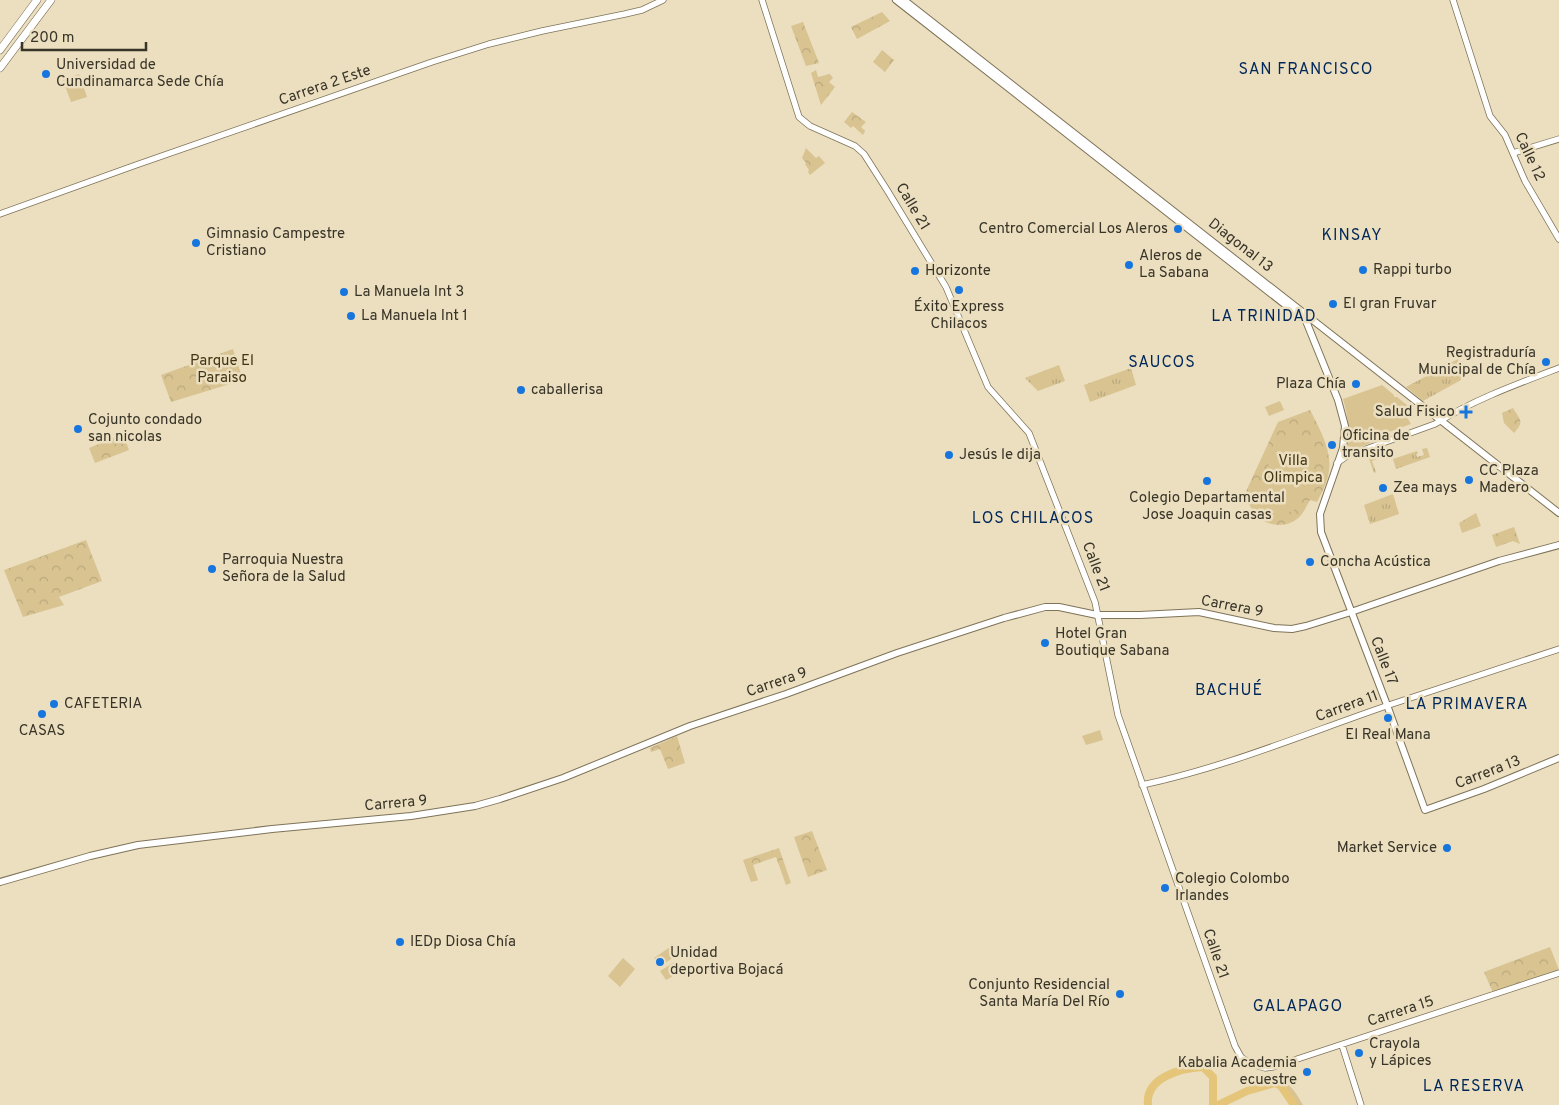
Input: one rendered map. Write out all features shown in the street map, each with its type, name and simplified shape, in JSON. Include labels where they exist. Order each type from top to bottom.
[{"type":"highway","points":[[0,50],[37,0]]},
{"type":"highway","points":[[0,68],[51,0]]},
{"type":"main road","name":"Diagonal 13","points":[[896,0],[1302,317],[1307,323],[1342,412],[1345,431],[1343,448],[1322,509],[1320,521]]},
{"type":"main road","name":"Diagonal 13","points":[[904,0],[1439,421],[1559,513]]},
{"type":"main road","points":[[1312,336],[1313,329],[1316,327],[1333,339],[1337,339]]},
{"type":"main road","name":"Calle 17","points":[[1320,521],[1323,540],[1425,810]]},
{"type":"main road","name":"Carrera 9","points":[[0,882],[81,858],[144,844],[272,829],[416,816],[475,806],[580,771],[690,726],[786,694],[897,653],[1004,618],[1045,607],[1097,615],[1199,612],[1286,629],[1306,626],[1499,561],[1559,545]]},
{"type":"main road","name":"Carrera 13","points":[[1425,810],[1484,789],[1559,758]]},
{"type":"street","name":"Carrera 2 Este","points":[[0,214],[432,62],[489,44],[642,10],[662,0]]},
{"type":"street","name":"Calle 21","points":[[762,0],[799,118],[810,126],[855,146],[864,154],[946,287],[988,387],[1029,434],[1095,602],[1114,700],[1142,785],[1235,1046],[1241,1056],[1251,1064]]},
{"type":"street","name":"Calle 12","points":[[1453,0],[1490,116],[1505,135],[1532,192],[1559,239]]},
{"type":"street","points":[[1513,154],[1559,139]]},
{"type":"street","points":[[1338,463],[1347,456],[1432,425],[1482,399],[1559,368]]},
{"type":"street","points":[[1343,448],[1344,452],[1348,453],[1359,450],[1432,423],[1435,419],[1433,415]]},
{"type":"street","name":"Carrera 11","points":[[1142,785],[1196,772],[1231,761],[1387,706],[1559,649]]},
{"type":"street","name":"Carrera 15","points":[[1251,1064],[1258,1067],[1273,1067],[1559,973]]},
{"type":"street","points":[[1342,1045],[1360,1105]]},
{"type":"green space","points":[[882,12],[890,21],[857,39],[851,27]]},
{"type":"green space","points":[[803,22],[819,63],[806,66],[791,26]]},
{"type":"green space","points":[[882,50],[894,60],[885,72],[873,62]]},
{"type":"green space","points":[[816,70],[818,77],[830,74],[833,78],[829,82],[835,87],[821,105],[811,73]]},
{"type":"green space","points":[[79,74],[87,97],[71,102],[63,80]]},
{"type":"green space","points":[[852,112],[866,122],[861,127],[865,131],[863,135],[853,126],[851,128],[844,122]]},
{"type":"green space","points":[[806,148],[816,158],[819,156],[825,163],[810,175],[802,158]]},
{"type":"green space","name":"Parque El Paraiso","points":[[233,349],[243,380],[171,402],[161,375]]},
{"type":"green space","points":[[1458,359],[1461,380],[1423,401],[1406,387]]},
{"type":"green space","points":[[1059,365],[1065,381],[1038,391],[1025,378]]},
{"type":"green space","points":[[1131,368],[1136,385],[1090,402],[1084,385]]},
{"type":"green space","points":[[1382,385],[1394,397],[1397,397],[1408,406],[1407,417],[1411,424],[1389,432],[1390,435],[1350,451],[1348,450],[1346,448],[1348,423],[1343,399]]},
{"type":"green space","points":[[1280,401],[1284,410],[1269,416],[1265,407]]},
{"type":"green space","points":[[1513,408],[1520,421],[1514,433],[1504,423],[1502,413]]},
{"type":"green space","name":"Villa Olimpica","points":[[1310,410],[1328,450],[1329,467],[1326,483],[1317,502],[1310,500],[1297,519],[1281,525],[1263,521],[1254,513],[1243,498],[1278,422]]},
{"type":"green space","points":[[126,433],[128,440],[126,442],[129,450],[95,463],[89,448]]},
{"type":"green space","points":[[1282,435],[1320,452],[1293,513],[1255,495]]},
{"type":"green space","points":[[1386,446],[1389,454],[1372,461],[1376,472],[1374,473],[1367,453]]},
{"type":"green space","points":[[1427,448],[1430,457],[1396,469],[1393,459],[1417,451],[1417,457],[1424,455],[1422,449]]},
{"type":"green space","points":[[1393,494],[1399,514],[1370,524],[1364,505]]},
{"type":"green space","points":[[1476,513],[1481,526],[1462,533],[1459,523]]},
{"type":"green space","points":[[1514,527],[1520,544],[1513,541],[1496,547],[1492,535]]},
{"type":"green space","points":[[86,540],[102,581],[59,597],[64,605],[23,617],[4,570]]},
{"type":"green space","points":[[1100,730],[1103,740],[1086,745],[1082,736]]},
{"type":"green space","points":[[677,736],[685,763],[668,769],[660,749],[651,752],[650,748]]},
{"type":"green space","points":[[812,831],[827,870],[808,877],[794,837]]},
{"type":"green space","points":[[779,848],[791,883],[786,885],[776,857],[753,865],[758,880],[751,882],[743,860]]},
{"type":"green space","points":[[670,947],[676,956],[660,966],[654,958]]},
{"type":"green space","points":[[1550,947],[1559,970],[1494,995],[1484,972]]},
{"type":"green space","points":[[623,958],[635,969],[620,987],[608,976]]},
{"type":"green space","points":[[676,961],[682,971],[666,980],[660,971]]},
{"type":"green space","points":[[1266,1077],[1284,1081],[1296,1093],[1303,1105],[1294,1105],[1281,1087],[1268,1084]]},
{"type":"waterway","points":[[1148,1105],[1152,1087],[1166,1076],[1185,1069],[1203,1067],[1213,1077],[1213,1105]]},
{"type":"waterway","points":[[1218,1105],[1247,1091],[1275,1083],[1281,1086],[1294,1105]]},
{"type":"place","name":"Universidad de Cundinamarca Sede Chía","points":[[46,74]]},
{"type":"place","name":"Centro Comercial Los Aleros","points":[[1178,229]]},
{"type":"place","name":"Gimnasio Campestre Cristiano","points":[[196,243]]},
{"type":"place","name":"Aleros de La Sabana","points":[[1129,265]]},
{"type":"place","name":"Rappi turbo","points":[[1363,270]]},
{"type":"place","name":"Horizonte","points":[[915,271]]},
{"type":"place","name":"Éxito Express Chilacos","points":[[959,290]]},
{"type":"place","name":"La Manuela Int 3","points":[[344,292]]},
{"type":"place","name":"El gran Fruvar","points":[[1333,304]]},
{"type":"place","name":"La Manuela Int 1","points":[[351,316]]},
{"type":"place","name":"Registraduría Municipal de Chía","points":[[1546,362]]},
{"type":"place","name":"Plaza Chía","points":[[1356,384]]},
{"type":"place","name":"caballerisa","points":[[521,390]]},
{"type":"place","name":"Salud Fisico","points":[[1466,412]]},
{"type":"place","name":"Cojunto condado san nicolas","points":[[78,429]]},
{"type":"place","name":"Oficina de transito","points":[[1332,445]]},
{"type":"place","name":"Jesús le dija","points":[[949,455]]},
{"type":"place","name":"CC Plaza Madero","points":[[1469,480]]},
{"type":"place","name":"Colegio Departamental Jose Joaquin casas","points":[[1207,481]]},
{"type":"place","name":"Zea mays","points":[[1383,488]]},
{"type":"place","name":"Concha Acústica","points":[[1310,562]]},
{"type":"place","name":"Parroquia Nuestra Señora de la Salud","points":[[212,569]]},
{"type":"place","name":"Hotel Gran Boutique Sabana","points":[[1045,643]]},
{"type":"place","name":"CAFETERIA","points":[[54,704]]},
{"type":"place","name":"CASAS","points":[[42,714]]},
{"type":"place","name":"El Real Mana","points":[[1388,718]]},
{"type":"place","name":"Market Service","points":[[1447,848]]},
{"type":"place","name":"Colegio Colombo Irlandes","points":[[1165,888]]},
{"type":"place","name":"IEDp Diosa Chía","points":[[400,942]]},
{"type":"place","name":"Unidad deportiva Bojacá","points":[[660,962]]},
{"type":"place","name":"Conjunto Residencial Santa María Del Río","points":[[1120,994]]},
{"type":"place","name":"Crayola y Lápices","points":[[1359,1053]]},
{"type":"place","name":"Kabalia Academia ecuestre","points":[[1307,1072]]},
{"type":"district","name":"SAN FRANCISCO","points":[[1306,70]]},
{"type":"district","name":"KINSAY","points":[[1352,236]]},
{"type":"district","name":"LA TRINIDAD","points":[[1264,317]]},
{"type":"district","name":"SAUCOS","points":[[1162,363]]},
{"type":"district","name":"LOS CHILACOS","points":[[1033,519]]},
{"type":"district","name":"BACHUÉ","points":[[1229,691]]},
{"type":"district","name":"LA PRIMAVERA","points":[[1467,705]]},
{"type":"district","name":"GALAPAGO","points":[[1298,1007]]},
{"type":"district","name":"LA RESERVA","points":[[1474,1087]]}]
